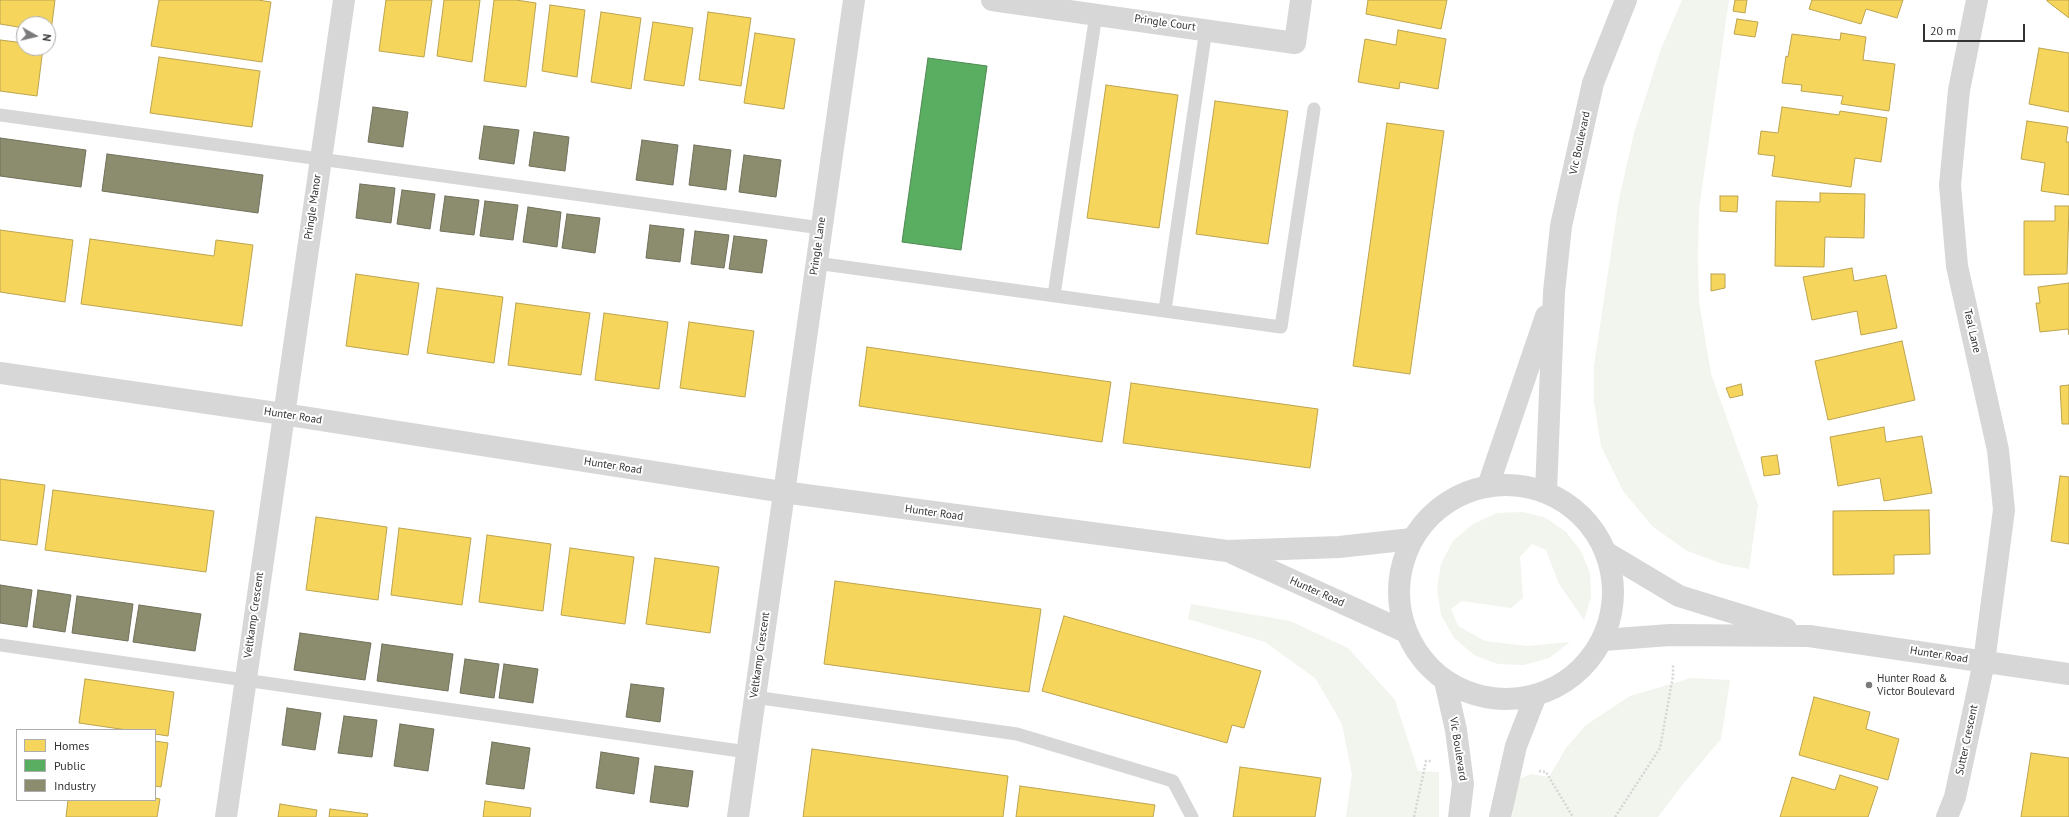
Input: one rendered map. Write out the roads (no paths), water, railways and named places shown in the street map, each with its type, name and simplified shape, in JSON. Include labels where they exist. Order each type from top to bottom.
[{"type":"street","name":"Pringle Manor","points":[[283,414],[344,0]]},
{"type":"street","name":"Pringle Lane","points":[[783,492],[854,0]]},
{"type":"street","name":"Pringle Court","points":[[992,0],[1206,29],[1295,43],[1301,0]]},
{"type":"street","name":"Vic Boulevard","points":[[1546,492],[1554,292],[1561,226],[1593,83],[1626,0]]},
{"type":"street","name":"Teal Lane","points":[[1977,0],[1959,90],[1950,185],[1957,266],[1998,450],[2004,510],[1984,662]]},
{"type":"street","name":"Vic Boulevard","points":[[1488,486],[1554,292]]},
{"type":"street","name":"Hunter Road","points":[[0,373],[283,414],[783,492],[1228,551],[1339,547],[1412,539]]},
{"type":"street","name":"Veltkamp Crescent","points":[[226,817],[283,414]]},
{"type":"street","points":[[1517,484],[1546,492],[1571,506],[1593,527],[1607,553],[1614,582],[1612,612],[1602,640],[1586,665],[1563,683],[1536,696],[1505,700],[1474,695],[1445,681],[1422,659],[1406,632],[1399,601],[1401,569],[1412,539],[1431,514],[1458,496],[1488,486],[1517,484]]},
{"type":"street","name":"Veltkamp Crescent","points":[[738,817],[783,492]]},
{"type":"street","name":"Hunter Road","points":[[1228,551],[1406,632]]},
{"type":"street","name":"Hunter Road","points":[[1607,553],[1679,596],[1809,636]]},
{"type":"street","name":"Hunter Road","points":[[1602,640],[1670,635],[1809,636],[2069,674]]},
{"type":"street","name":"Sutter Crescent","points":[[1948,817],[1955,797],[1984,662]]},
{"type":"street","name":"Vic Boulevard","points":[[1445,681],[1456,730],[1464,784],[1459,817]]},
{"type":"street","points":[[1500,817],[1516,746],[1536,696]]},
{"type":"lane","points":[[1054,296],[1096,14]]},
{"type":"lane","points":[[1165,310],[1206,29]]},
{"type":"lane","points":[[816,263],[1281,327],[1314,109]]},
{"type":"lane","points":[[0,115],[821,228]]},
{"type":"lane","points":[[0,645],[747,752]]},
{"type":"lane","points":[[754,697],[1017,734],[1173,781],[1192,817]]},
{"type":"place","name":"Hunter Road & Victor Boulevard","points":[[1869,685]]}]
